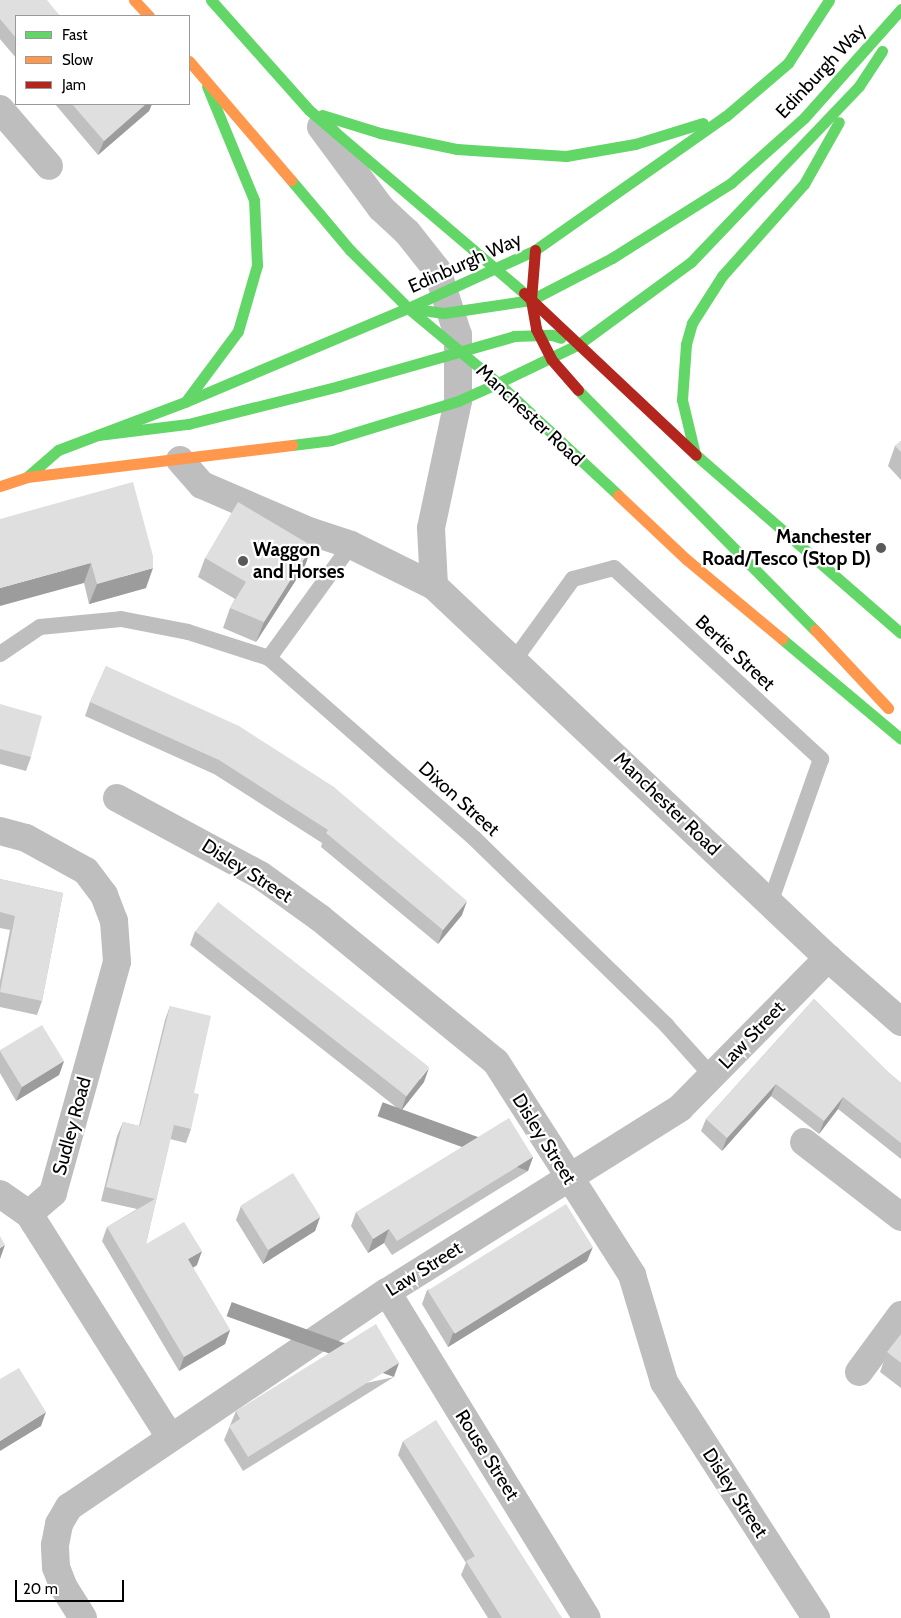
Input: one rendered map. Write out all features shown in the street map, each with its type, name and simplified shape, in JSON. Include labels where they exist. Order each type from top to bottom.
[{"type":"main road","points":[[134,0],[148,15]]},
{"type":"main road","points":[[212,0],[309,110],[500,270],[695,454],[901,633]]},
{"type":"main road","name":"Edinburgh Way","points":[[408,308],[447,302],[535,250],[726,116],[788,63],[829,0]]},
{"type":"main road","name":"Edinburgh Way","points":[[408,308],[447,302],[531,300],[612,258],[731,183],[804,118],[901,9]]},
{"type":"main road","name":"Edinburgh Way","points":[[174,441],[331,440],[458,401],[551,359],[579,344],[691,262],[859,86],[901,17]]},
{"type":"main road","name":"Manchester Road","points":[[190,62],[350,250],[408,308],[498,383],[686,559],[901,739]]},
{"type":"main road","points":[[185,402],[238,330],[257,265],[254,200],[204,78]]},
{"type":"main road","points":[[695,454],[682,400],[686,344],[692,322],[722,276],[804,184],[859,86]]},
{"type":"main road","points":[[309,110],[380,133],[457,149],[566,156],[635,144],[726,116]]},
{"type":"main road","points":[[535,250],[531,300],[540,335],[551,359],[598,414],[772,586],[894,715]]},
{"type":"main road","points":[[27,477],[58,450],[185,402],[408,308]]},
{"type":"main road","points":[[0,486],[27,477],[174,441],[313,393],[514,336],[552,335],[579,344]]},
{"type":"main road","points":[[164,410],[174,441]]},
{"type":"main road","points":[[98,435],[174,441]]},
{"type":"street","points":[[0,109],[49,166]]},
{"type":"street","points":[[309,110],[381,208],[407,232],[437,270],[447,302],[459,351],[458,401],[431,528],[434,586]]},
{"type":"street","name":"Manchester Road","points":[[174,441],[202,485],[309,531],[351,545],[434,586],[514,658],[828,958],[901,1022]]},
{"type":"street","name":"Disley Street","points":[[117,798],[260,875],[320,918],[496,1062],[568,1178],[632,1275],[664,1382],[816,1618]]},
{"type":"street","name":"Sudley Road","points":[[0,831],[26,838],[86,871],[104,895],[114,921],[117,962],[54,1194],[30,1214]]},
{"type":"street","name":"Law Street","points":[[83,1618],[64,1588],[56,1567],[55,1544],[59,1524],[69,1507],[387,1292],[680,1108],[828,958]]},
{"type":"street","points":[[804,1142],[901,1217]]},
{"type":"street","points":[[0,1194],[30,1214],[170,1437]]},
{"type":"street","name":"Rouse Street","points":[[387,1292],[587,1618]]},
{"type":"street","points":[[859,1372],[901,1315]]},
{"type":"lane","points":[[0,654],[40,627],[121,618],[188,632],[270,658],[351,545]]},
{"type":"lane","name":"Bertie Street","points":[[514,658],[573,579],[614,568],[821,759],[770,903]]},
{"type":"lane","name":"Dixon Street","points":[[270,658],[475,839],[667,1026],[712,1076]]},
{"type":"building","points":[[0,0],[47,0],[59,15],[15,15],[15,37],[0,19]]},
{"type":"building","points":[[73,105],[145,105],[104,141]]},
{"type":"building","points":[[901,441],[901,452],[895,446]]},
{"type":"building","points":[[133,482],[153,556],[153,568],[97,584],[91,563],[0,588],[0,519]]},
{"type":"building","points":[[238,502],[312,546],[264,622],[230,608],[246,582],[205,558]]},
{"type":"building","points":[[106,666],[239,726],[334,787],[467,901],[443,930],[326,833],[328,830],[219,760],[90,702]]},
{"type":"building","points":[[0,704],[42,716],[31,757],[0,749]]},
{"type":"building","points":[[0,879],[63,893],[42,1001],[0,992],[15,916],[0,912]]},
{"type":"building","points":[[218,902],[429,1067],[406,1096],[195,931]]},
{"type":"building","points":[[814,999],[901,1083],[901,1143],[843,1097],[824,1121],[776,1084],[727,1138],[706,1119]]},
{"type":"building","points":[[170,1006],[211,1016],[194,1093],[199,1094],[191,1129],[174,1125],[146,1244],[184,1222],[202,1251],[188,1259],[230,1330],[184,1357],[107,1227],[155,1199],[106,1187],[123,1122],[140,1126]]},
{"type":"building","points":[[42,1025],[64,1061],[22,1087],[0,1050]]},
{"type":"building","points":[[509,1118],[533,1157],[397,1241],[389,1229],[373,1239],[356,1212]]},
{"type":"building","points":[[293,1173],[321,1217],[268,1250],[240,1206]]},
{"type":"building","points":[[566,1204],[593,1247],[455,1334],[428,1290]]},
{"type":"building","points":[[0,1236],[5,1245],[0,1248]]},
{"type":"building","points":[[376,1324],[399,1363],[248,1457],[229,1426],[240,1419],[236,1411]]},
{"type":"building","points":[[901,1334],[901,1363],[887,1352]]},
{"type":"building","points":[[19,1368],[46,1412],[0,1441],[0,1379]]},
{"type":"building","points":[[436,1420],[562,1618],[502,1618],[466,1561],[475,1556],[403,1441]]},
{"type":"traffic: fast","points":[[211,0],[309,110],[524,293]]},
{"type":"traffic: fast","points":[[408,308],[535,250],[726,116],[788,63],[829,0]]},
{"type":"traffic: fast","points":[[408,308],[444,313],[531,300],[612,258],[731,183],[804,118],[901,9]]},
{"type":"traffic: fast","points":[[498,383],[579,344],[691,262],[859,86],[882,51]]},
{"type":"traffic: fast","points":[[186,401],[238,331],[257,265],[254,200],[207,86]]},
{"type":"traffic: fast","points":[[322,115],[380,133],[457,149],[566,156],[635,144],[703,123]]},
{"type":"traffic: fast","points":[[695,454],[682,400],[686,344],[692,323],[722,276],[804,184],[839,122]]},
{"type":"traffic: fast","points":[[291,180],[350,250],[408,308],[498,383],[618,495]]},
{"type":"traffic: fast","points":[[27,477],[58,450],[185,402],[408,308]]},
{"type":"traffic: fast","points":[[98,435],[188,424],[339,386],[514,336],[552,335],[561,338]]},
{"type":"traffic: fast","points":[[292,445],[331,440],[458,401],[498,383]]},
{"type":"traffic: fast","points":[[578,390],[815,630]]},
{"type":"traffic: fast","points":[[696,455],[901,633]]},
{"type":"traffic: fast","points":[[782,639],[901,739]]},
{"type":"traffic: slow","points":[[134,0],[148,15]]},
{"type":"traffic: slow","points":[[190,62],[291,180]]},
{"type":"traffic: slow","points":[[0,486],[27,477],[292,445]]},
{"type":"traffic: slow","points":[[618,495],[686,559],[782,639]]},
{"type":"traffic: slow","points":[[815,630],[888,708]]},
{"type":"traffic: jam","points":[[535,250],[531,300],[536,329],[551,359],[578,390]]},
{"type":"traffic: jam","points":[[524,293],[696,455]]},
{"type":"place","name":"Manchester Road/Tesco (Stop D)","points":[[881,548]]},
{"type":"place","name":"Waggon and Horses","points":[[243,561]]}]
